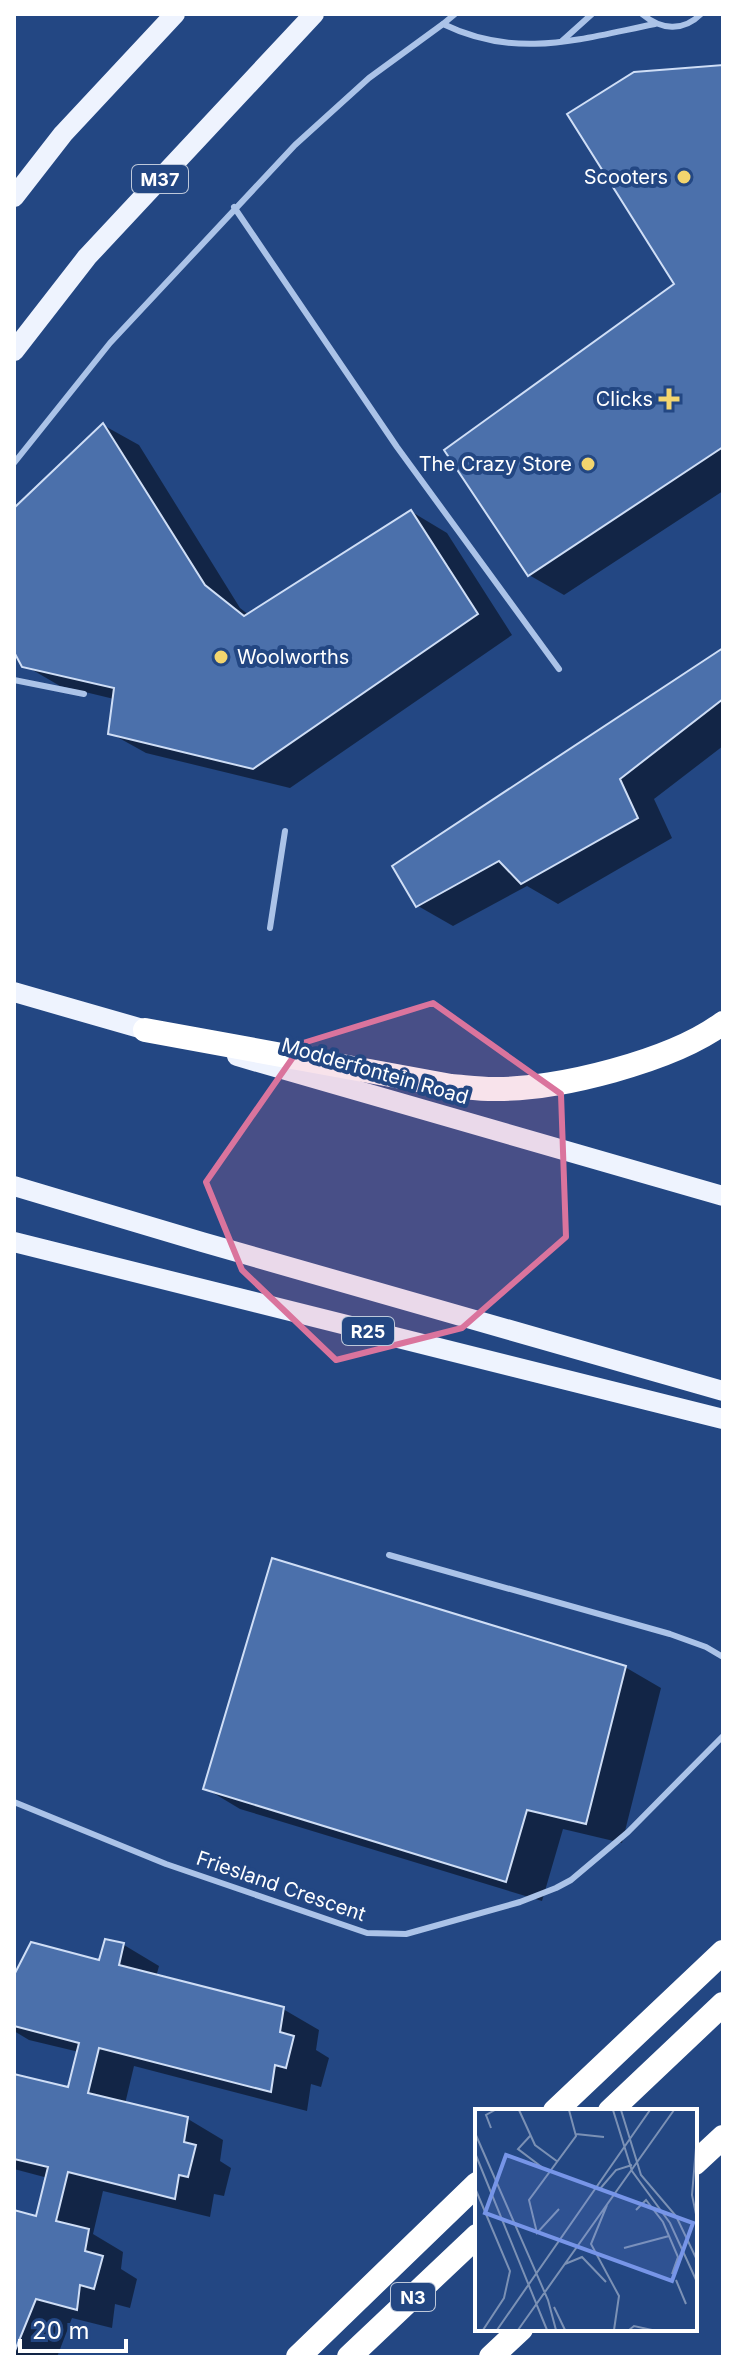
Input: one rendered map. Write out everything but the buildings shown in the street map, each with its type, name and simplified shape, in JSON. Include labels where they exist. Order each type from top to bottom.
[{"type":"highway","points":[[145,1030],[451,1086],[495,1089],[546,1085],[654,1058],[711,1032],[723,1023]]},
{"type":"highway","points":[[557,2109],[723,1952]]},
{"type":"highway","points":[[612,2109],[723,2004]]},
{"type":"highway","points":[[697,2161],[723,2137]]},
{"type":"highway","points":[[298,2357],[475,2186]]},
{"type":"highway","name":"N3","points":[[349,2357],[475,2238]]},
{"type":"highway","points":[[491,2357],[519,2331]]},
{"type":"main road","points":[[14,197],[63,134],[175,14]]},
{"type":"main road","name":"M37","points":[[14,351],[87,257],[314,14]]},
{"type":"main road","name":"Modderfontein Road","points":[[14,992],[723,1196]]},
{"type":"main road","points":[[14,1186],[723,1391]]},
{"type":"main road","name":"R25","points":[[14,1242],[723,1419]]},
{"type":"lane","points":[[14,463],[110,343],[170,281],[234,207],[295,145],[369,78],[455,14]]},
{"type":"lane","points":[[560,44],[592,14]]},
{"type":"lane","points":[[642,14],[655,24],[670,28],[685,26],[701,14]]},
{"type":"lane","points":[[443,24],[464,35],[533,46],[560,44],[655,24]]},
{"type":"lane","points":[[234,207],[397,447],[559,669]]},
{"type":"lane","points":[[14,680],[84,694]]},
{"type":"lane","points":[[270,928],[285,831]]},
{"type":"lane","points":[[389,1555],[670,1634],[706,1647],[723,1657]]},
{"type":"lane","name":"Friesland Crescent","points":[[14,1802],[166,1864],[367,1933],[406,1934],[520,1902],[571,1880],[628,1832],[723,1736]]},
{"type":"highlighted area","points":[[433,1003],[561,1094],[566,1237],[462,1328],[336,1360],[242,1270],[206,1182],[303,1043]]},
{"type":"place","name":"Scooters","points":[[684,177]]},
{"type":"place","name":"Clicks","points":[[669,399]]},
{"type":"place","name":"The Crazy Store","points":[[588,464]]},
{"type":"place","name":"Woolworths","points":[[221,657]]}]
